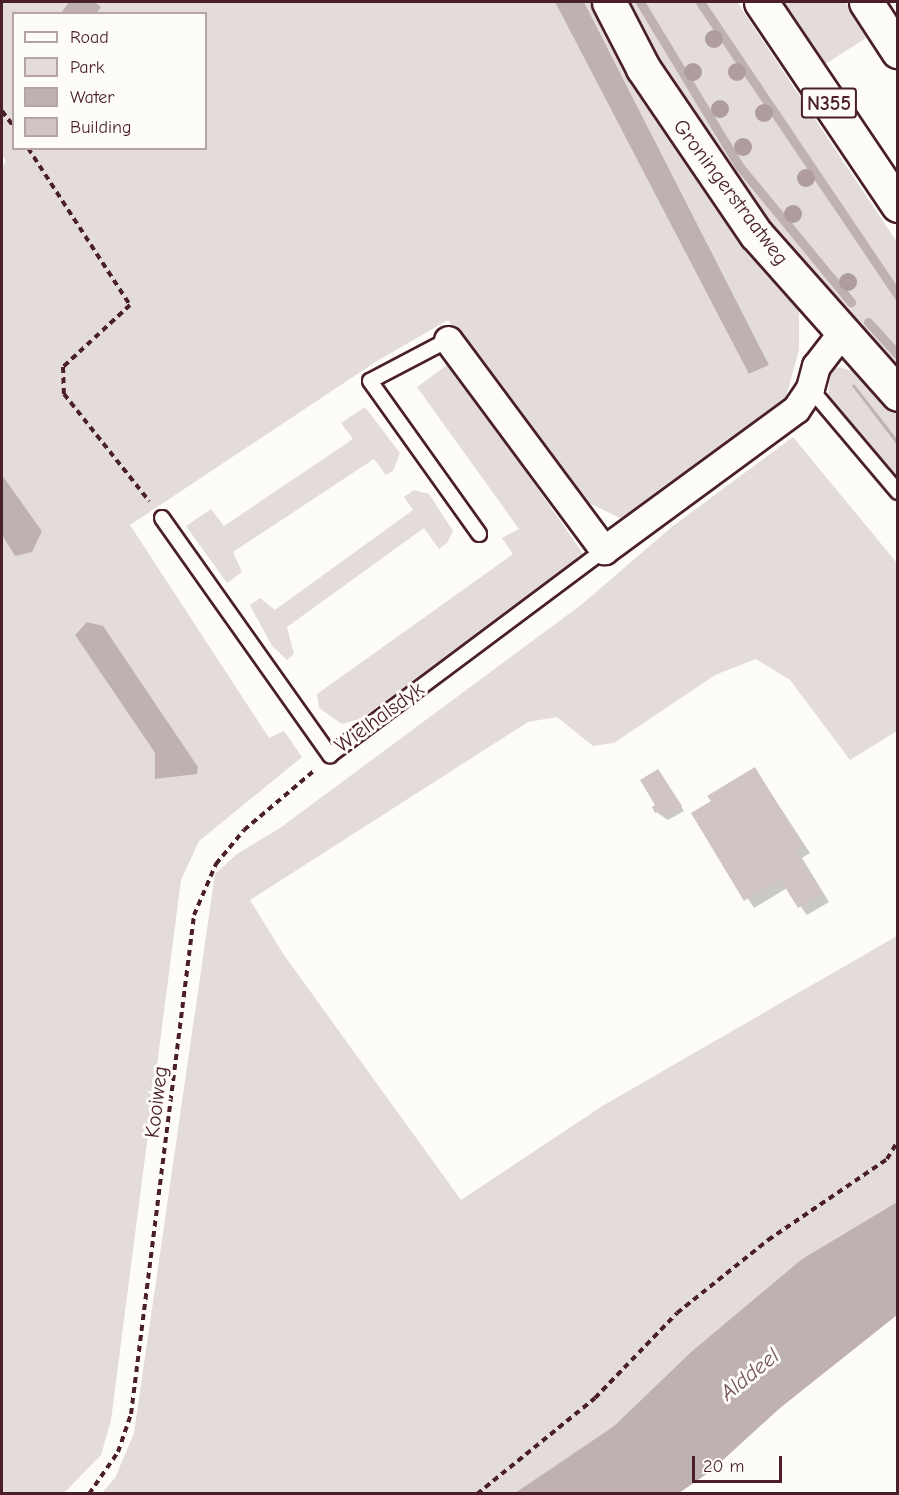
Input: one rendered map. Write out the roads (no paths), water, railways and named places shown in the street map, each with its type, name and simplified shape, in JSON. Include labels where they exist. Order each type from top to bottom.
[{"type":"main road","name":"Groningerstraatweg","points":[[609,2],[643,68],[692,144],[756,234],[897,394]]},
{"type":"main road","name":"N355","points":[[761,2],[897,205]]},
{"type":"main road","points":[[867,2],[897,51]]},
{"type":"street","name":"Wielhalsdyk","points":[[603,550],[796,409],[810,388],[816,366],[843,331]]},
{"type":"street","points":[[448,340],[603,550]]},
{"type":"lane","points":[[448,340],[370,381],[479,534]]},
{"type":"lane","points":[[810,388],[897,492]]},
{"type":"lane","name":"Wielhalsdyk","points":[[162,518],[330,755],[603,550]]},
{"type":"water","points":[[69,2],[95,2],[101,7],[98,12],[62,12]]},
{"type":"water","points":[[555,2],[584,2],[769,365],[749,374]]},
{"type":"water","points":[[854,384],[897,439],[897,445],[852,386]]},
{"type":"water","points":[[2,475],[42,531],[32,552],[15,556],[2,535]]},
{"type":"water","points":[[87,622],[103,626],[198,767],[197,774],[155,779],[155,753],[75,635]]},
{"type":"water","name":"Alddeel","points":[[897,1202],[897,1315],[780,1408],[711,1471],[679,1493],[515,1493],[614,1426],[691,1352],[802,1259]]},
{"type":"waterway","points":[[640,2],[740,167],[851,302]]},
{"type":"waterway","points":[[700,2],[898,295]]},
{"type":"waterway","points":[[868,322],[898,355]]}]
